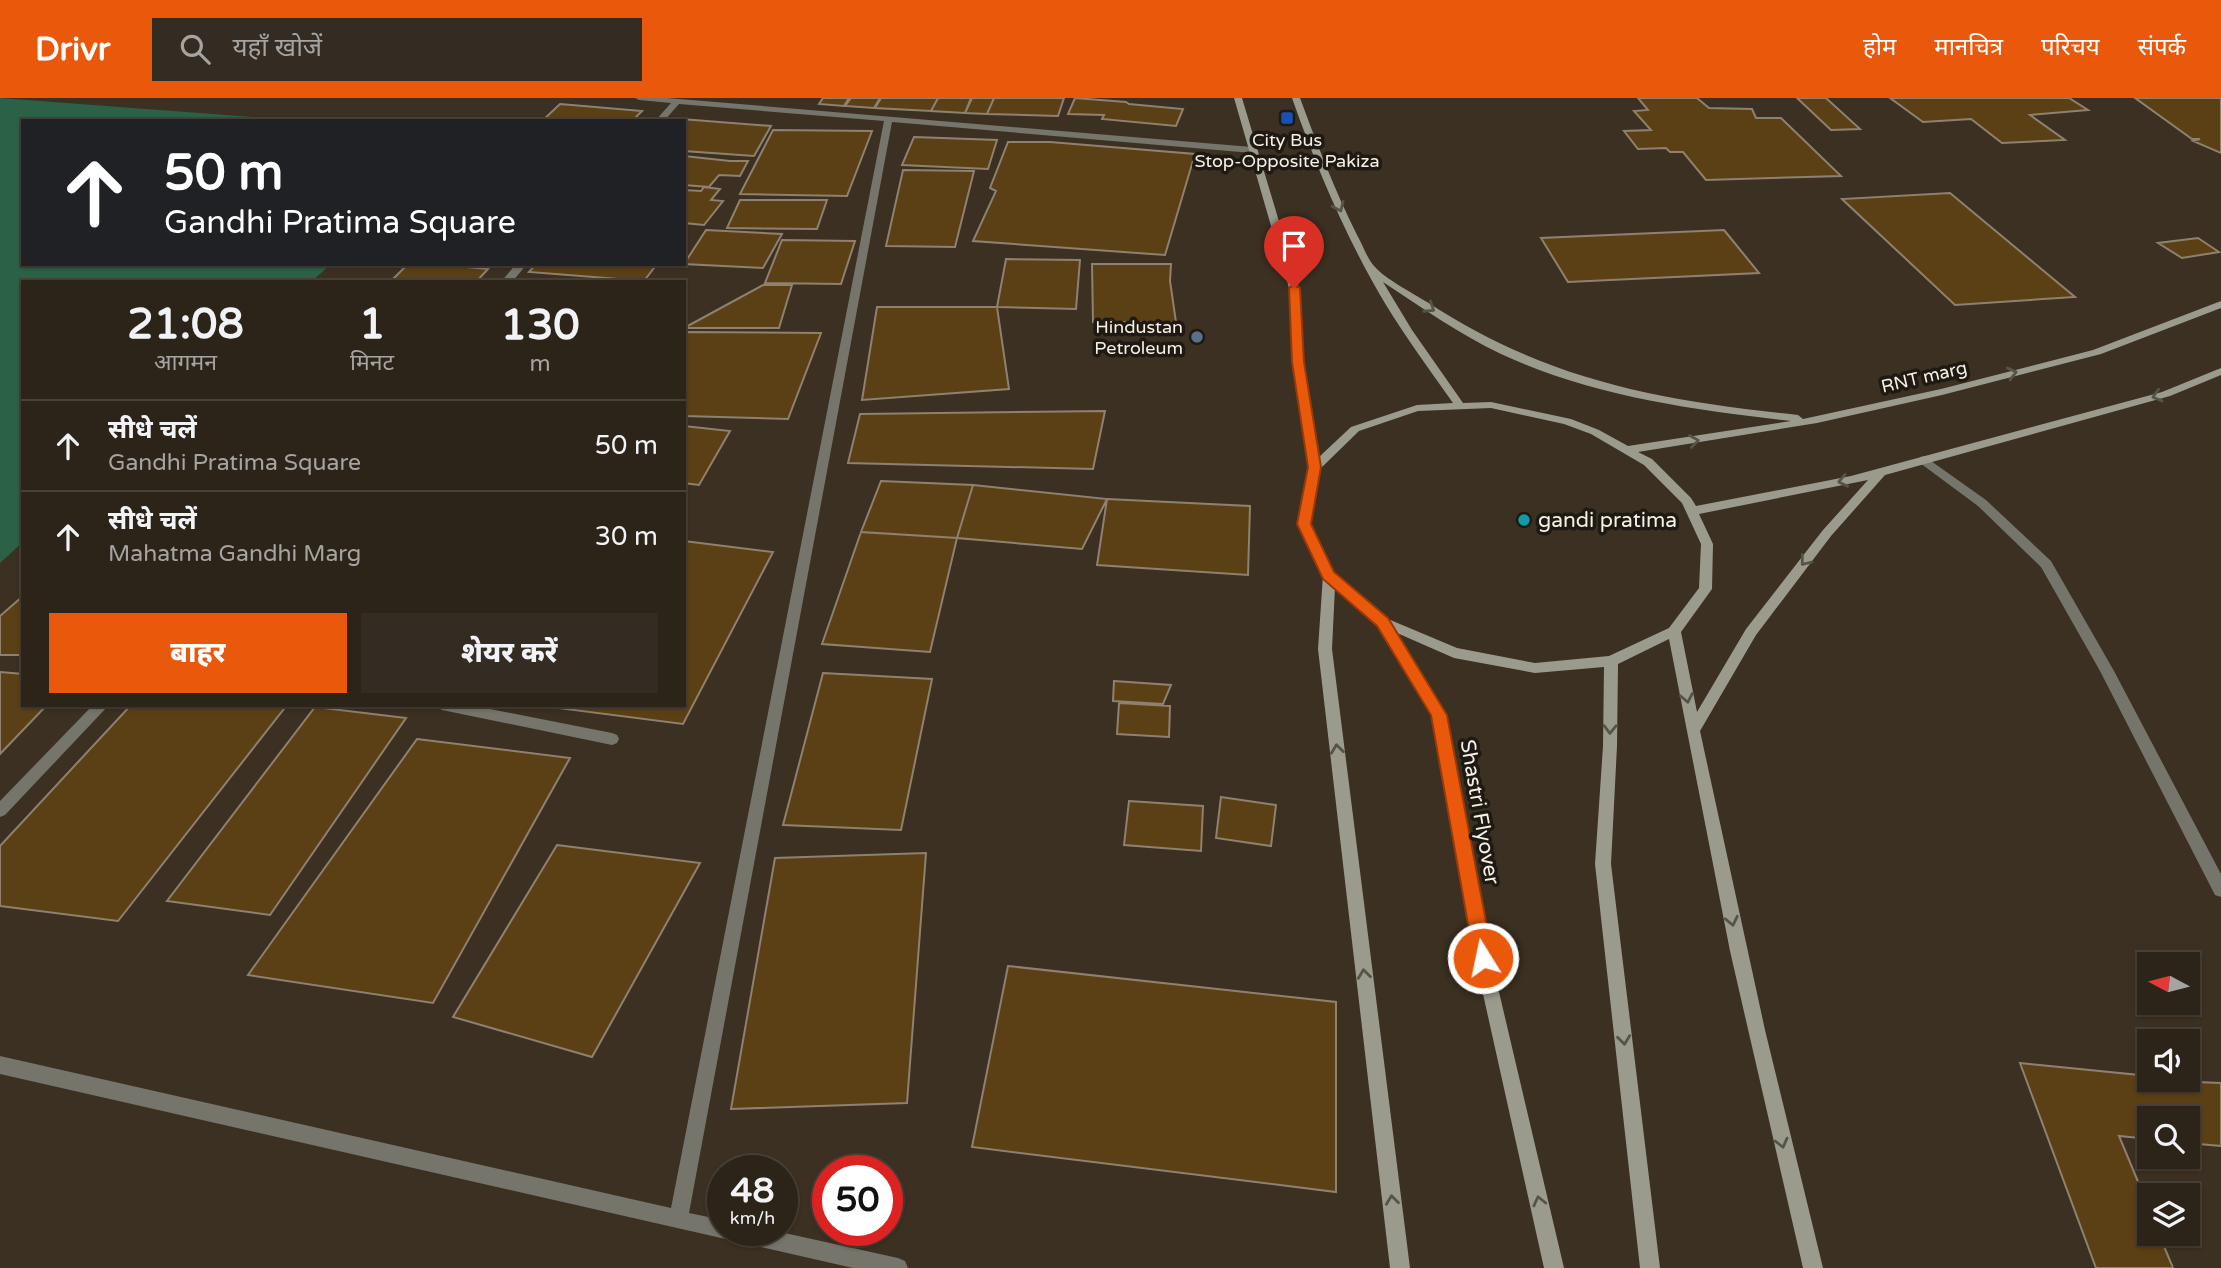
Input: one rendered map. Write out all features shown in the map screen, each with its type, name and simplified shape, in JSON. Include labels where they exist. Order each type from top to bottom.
[{"type":"main road","points":[[1238,98],[1294,288],[1298,362],[1315,467],[1304,524],[1329,575],[1383,622],[1454,653],[1535,668],[1611,660],[1674,631],[1705,589],[1707,544],[1687,501],[1648,462],[1595,432],[1567,421],[1491,405],[1417,408],[1355,429],[1315,467]]},
{"type":"main road","points":[[1296,98],[1317,159],[1343,218],[1391,305],[1460,406]]},
{"type":"main road","points":[[1373,271],[1461,328],[1522,359],[1566,376],[1674,403],[1817,419]]},
{"type":"main road","name":"RNT marg","points":[[1626,450],[1716,438],[1942,392],[2097,352],[2221,304]]},
{"type":"main road","points":[[1692,511],[1881,472],[2166,394],[2221,371]]},
{"type":"main road","points":[[1693,731],[1751,632],[1827,533],[1881,472]]},
{"type":"main road","points":[[1329,575],[1325,649],[1400,1268]]},
{"type":"main road","name":"Shastri Flyover","points":[[1383,622],[1439,715],[1483,958],[1554,1268]]},
{"type":"main road","points":[[1674,631],[1766,1079],[1813,1268]]},
{"type":"main road","points":[[1611,660],[1610,746],[1603,864],[1650,1268]]},
{"type":"street","points":[[639,98],[1252,150]]},
{"type":"street","points":[[661,119],[676,103]]},
{"type":"street","points":[[678,1220],[888,121]]},
{"type":"street","points":[[508,280],[520,266]]},
{"type":"street","points":[[1924,460],[1982,503],[2046,564],[2107,671],[2221,890]]},
{"type":"street","points":[[0,811],[100,707]]},
{"type":"street","points":[[452,707],[612,739]]},
{"type":"street","points":[[0,1065],[707,1226]]},
{"type":"street","points":[[797,1246],[898,1268]]},
{"type":"green space","points":[[0,98],[279,119],[21,119],[21,266],[329,266],[313,280],[21,280],[21,544],[0,563]]},
{"type":"building","points":[[823,98],[849,98],[844,106],[819,104]]},
{"type":"building","points":[[851,98],[880,98],[874,108],[845,106]]},
{"type":"building","points":[[881,98],[938,98],[931,111],[875,108]]},
{"type":"building","points":[[938,98],[971,98],[965,113],[931,111]]},
{"type":"building","points":[[972,98],[994,98],[987,114],[965,113]]},
{"type":"building","points":[[994,98],[1064,98],[1058,116],[987,114]]},
{"type":"building","points":[[1075,98],[1183,109],[1176,126],[1102,119],[1104,115],[1068,114]]},
{"type":"building","points":[[1638,98],[1697,98],[1709,108],[1752,109],[1756,118],[1781,118],[1841,176],[1706,180],[1683,152],[1670,152],[1666,148],[1638,149],[1624,131],[1651,130],[1634,111],[1648,110]]},
{"type":"building","points":[[1797,98],[1826,98],[1860,129],[1831,130]]},
{"type":"building","points":[[1890,98],[2069,98],[2088,110],[2030,115],[2065,140],[2002,143],[1971,119],[1923,122]]},
{"type":"building","points":[[2135,98],[2221,98],[2221,153],[2193,141],[2200,139],[2192,139]]},
{"type":"building","points":[[560,104],[642,111],[634,119],[544,119]]},
{"type":"building","points":[[686,119],[771,126],[754,156],[686,151]]},
{"type":"building","points":[[773,130],[872,131],[847,196],[740,194]]},
{"type":"building","points":[[914,137],[997,140],[988,169],[902,165]]},
{"type":"building","points":[[1008,142],[1050,142],[1195,154],[1165,255],[973,241],[996,191],[990,188]]},
{"type":"building","points":[[686,156],[748,161],[740,176],[719,175],[709,187],[686,185]]},
{"type":"building","points":[[903,170],[974,171],[955,247],[886,246]]},
{"type":"building","points":[[704,187],[720,189],[711,200],[723,201],[704,225],[686,223],[686,190],[701,191]]},
{"type":"building","points":[[1950,193],[2075,297],[1955,305],[1842,199]]},
{"type":"building","points":[[740,200],[827,200],[817,229],[727,228]]},
{"type":"building","points":[[706,230],[782,234],[763,268],[686,264]]},
{"type":"building","points":[[1724,230],[1759,273],[1568,282],[1541,238]]},
{"type":"building","points":[[2198,238],[2219,252],[2182,258],[2158,243]]},
{"type":"building","points":[[782,240],[855,241],[841,284],[765,283]]},
{"type":"building","points":[[1006,259],[1080,260],[1076,309],[997,307]]},
{"type":"building","points":[[1092,264],[1171,264],[1170,281],[1176,322],[1093,322]]},
{"type":"building","points":[[406,266],[488,269],[478,280],[392,280]]},
{"type":"building","points":[[534,266],[655,266],[645,280],[529,272]]},
{"type":"building","points":[[763,285],[792,285],[779,328],[686,327]]},
{"type":"building","points":[[877,307],[997,307],[1009,389],[862,400]]},
{"type":"building","points":[[686,332],[821,333],[788,419],[686,416]]},
{"type":"building","points":[[1105,411],[1093,469],[848,463],[860,414]]},
{"type":"building","points":[[686,426],[730,431],[699,485],[686,483]]},
{"type":"building","points":[[881,481],[973,485],[957,538],[861,532]]},
{"type":"building","points":[[973,485],[1107,499],[1082,549],[957,538]]},
{"type":"building","points":[[1107,499],[1250,506],[1248,575],[1097,565]]},
{"type":"building","points":[[861,532],[957,538],[930,652],[822,644]]},
{"type":"building","points":[[686,541],[773,552],[683,724],[558,708],[686,707]]},
{"type":"building","points":[[21,598],[21,655],[0,655],[0,616]]},
{"type":"building","points":[[0,672],[21,674],[21,707],[45,707],[0,754]]},
{"type":"building","points":[[823,673],[932,679],[901,830],[783,825]]},
{"type":"building","points":[[1114,681],[1171,685],[1163,704],[1113,701]]},
{"type":"building","points":[[1119,703],[1170,706],[1169,737],[1117,734]]},
{"type":"building","points":[[129,707],[285,707],[118,921],[0,906],[0,846]]},
{"type":"building","points":[[315,707],[406,718],[270,915],[167,901]]},
{"type":"building","points":[[417,739],[570,758],[433,1003],[248,975]]},
{"type":"building","points":[[1221,797],[1276,805],[1271,846],[1216,838]]},
{"type":"building","points":[[1129,801],[1203,806],[1201,851],[1124,845]]},
{"type":"building","points":[[557,845],[700,863],[592,1057],[453,1017]]},
{"type":"building","points":[[926,853],[907,1103],[731,1109],[775,858]]},
{"type":"building","points":[[1008,966],[1336,1002],[1336,1192],[972,1147]]},
{"type":"building","points":[[2020,1063],[2137,1075],[2137,1092],[2200,1092],[2200,1082],[2221,1083],[2221,1146],[2200,1144],[2200,1106],[2137,1106],[2137,1138],[2119,1136],[2139,1183],[2137,1246],[2164,1246],[2173,1268],[2096,1268]]},
{"type":"place","name":"City Bus Stop-Opposite Pakiza","points":[[1287,118]]},
{"type":"place","name":"Hindustan Petroleum","points":[[1197,337]]},
{"type":"place","name":"gandi pratima","points":[[1524,520]]},
{"type":"route","points":[[1294,288],[1298,362],[1315,467],[1304,524],[1329,575],[1383,622],[1439,715],[1483,958]]}]
